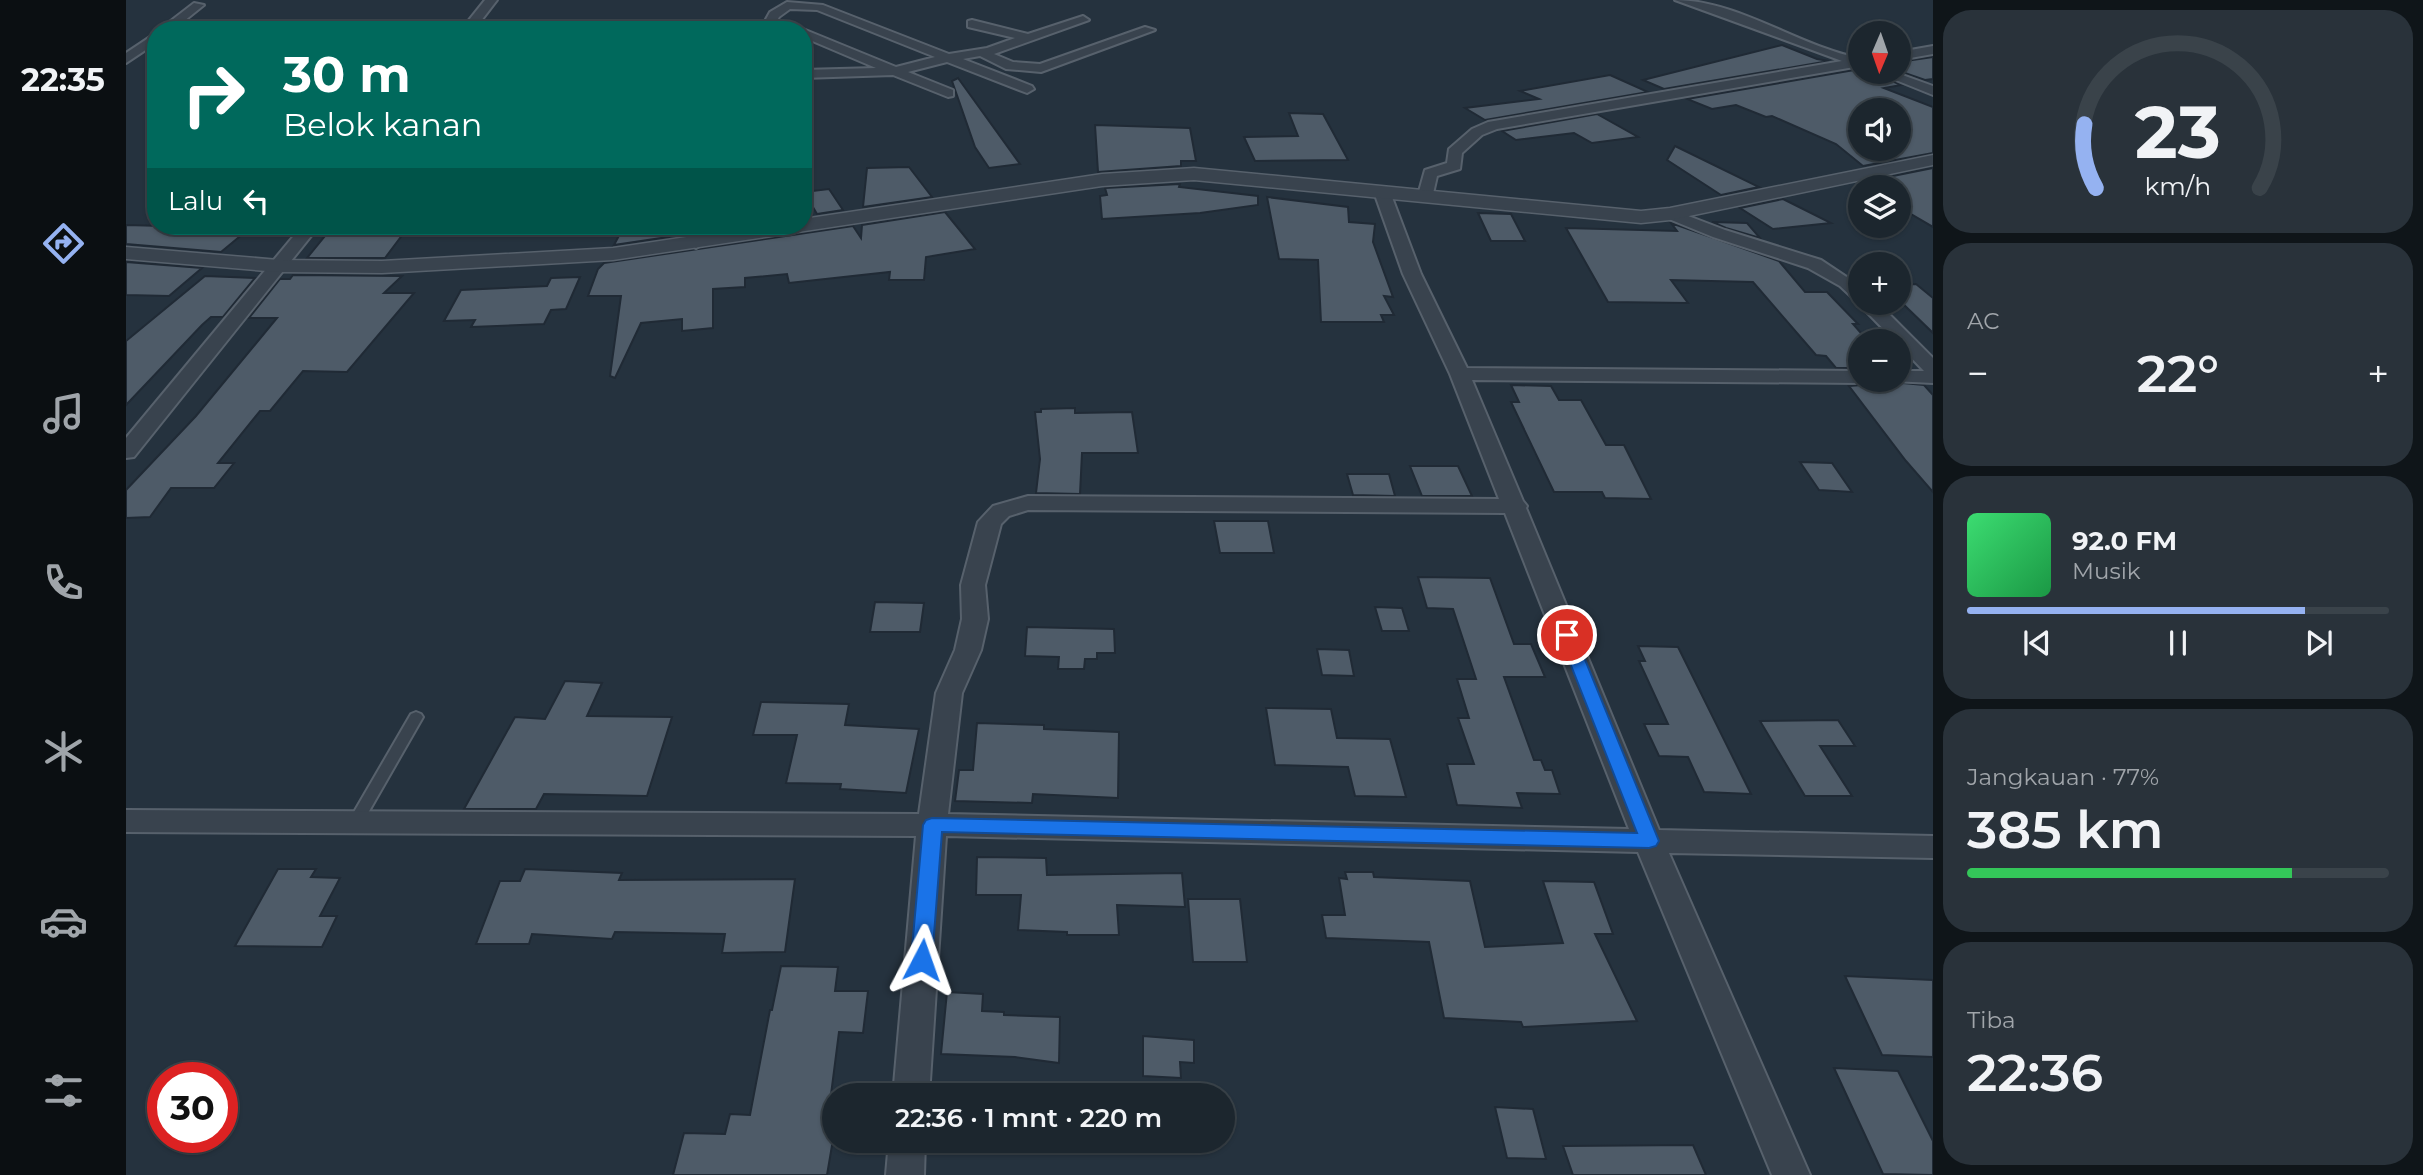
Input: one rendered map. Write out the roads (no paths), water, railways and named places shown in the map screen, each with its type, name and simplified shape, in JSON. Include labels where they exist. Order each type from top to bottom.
[{"type":"street","points":[[474,21],[491,0]]},
{"type":"street","points":[[1681,0],[1848,58]]},
{"type":"street","points":[[177,21],[198,5]]},
{"type":"street","points":[[772,21],[779,9],[787,5],[819,7],[1027,89]]},
{"type":"street","points":[[812,74],[896,71],[979,52],[1083,20]]},
{"type":"street","points":[[972,24],[1029,38]]},
{"type":"street","points":[[979,52],[1011,66],[1041,68],[1149,30]]},
{"type":"street","points":[[812,37],[948,93]]},
{"type":"street","points":[[131,55],[147,43]]},
{"type":"street","points":[[814,51],[846,50]]},
{"type":"street","points":[[1911,54],[1933,50]]},
{"type":"street","points":[[1426,195],[1430,173],[1455,166],[1454,152],[1477,132],[1493,125],[1848,64]]},
{"type":"street","points":[[1911,83],[1933,91]]},
{"type":"street","points":[[812,219],[1152,175],[1194,174],[1249,177],[1590,214],[1641,217],[1670,214],[1933,160]]},
{"type":"street","points":[[1382,192],[1412,274],[1460,374],[1516,506],[1649,841],[1791,1175]]},
{"type":"street","points":[[1670,214],[1722,235],[1817,264],[1848,282]]},
{"type":"street","points":[[126,453],[304,235]]},
{"type":"street","points":[[126,253],[279,266],[382,267],[613,254],[695,235]]},
{"type":"street","points":[[1880,315],[1933,369]]},
{"type":"street","points":[[1460,374],[1848,377]]},
{"type":"street","points":[[1911,377],[1933,377]]},
{"type":"street","points":[[912,1083],[932,825],[949,693],[968,650],[975,620],[973,585],[977,565],[990,522],[1001,511],[1028,503],[1516,506]]},
{"type":"street","points":[[126,821],[932,825],[1933,846]]},
{"type":"street","points":[[905,1175],[906,1153]]},
{"type":"lane","points":[[355,824],[416,717]]}]
